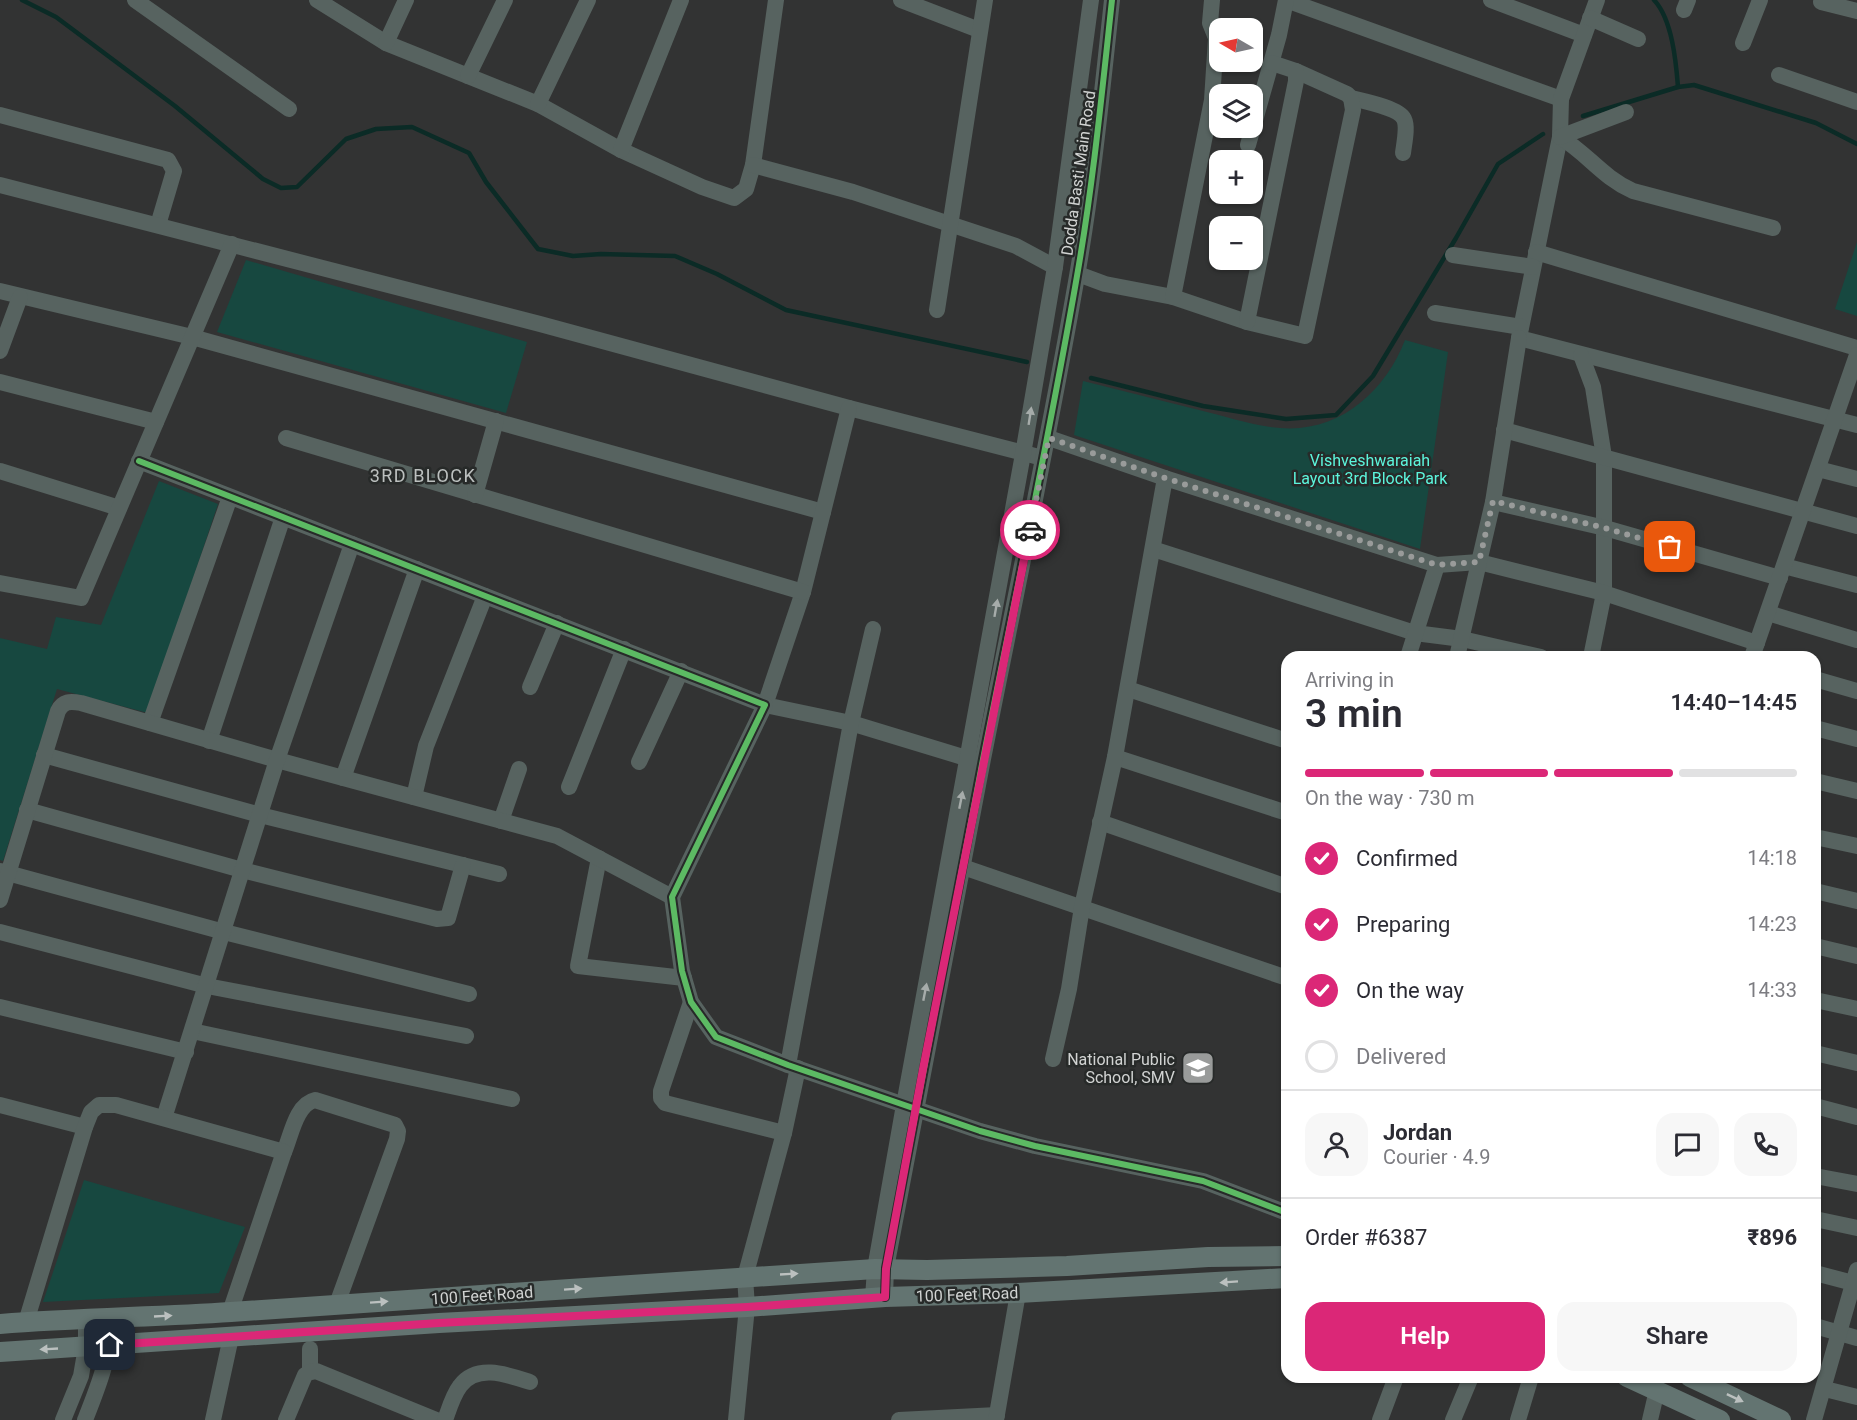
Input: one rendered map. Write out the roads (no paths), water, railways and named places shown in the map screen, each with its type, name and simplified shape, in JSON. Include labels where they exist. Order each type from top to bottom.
[{"type":"main road","name":"100 Feet Road","points":[[0,1324],[230,1312],[881,1269],[1067,1266],[1208,1257],[1281,1256]]},
{"type":"main road","name":"100 Feet Road","points":[[0,1352],[879,1297],[1018,1293],[1281,1278]]},
{"type":"main road","points":[[1641,1383],[1720,1420]]},
{"type":"main road","points":[[1702,1383],[1771,1418]]},
{"type":"street","points":[[135,0],[289,109]]},
{"type":"street","points":[[317,0],[386,43],[538,104],[621,150],[702,187],[734,198],[746,189],[753,165],[776,0]]},
{"type":"street","points":[[386,43],[406,0]]},
{"type":"street","points":[[468,76],[505,0]]},
{"type":"street","points":[[538,104],[588,0]]},
{"type":"street","points":[[621,150],[681,0]]},
{"type":"street","points":[[901,0],[979,30]]},
{"type":"street","points":[[937,310],[985,0]]},
{"type":"street","name":"Dodda Basti Main Road","points":[[910,1107],[963,867],[976,761],[1023,454],[1055,267],[1091,0]]},
{"type":"street","name":"Dodda Basti Main Road","points":[[879,1297],[881,1269],[910,1107],[976,761],[1049,438],[1078,274],[1102,96],[1112,0]]},
{"type":"street","points":[[1173,297],[1212,100],[1216,38],[1210,23],[1212,0]]},
{"type":"street","points":[[1248,145],[1272,63],[1286,0],[1561,99]]},
{"type":"street","points":[[1491,0],[1584,34]]},
{"type":"street","points":[[1459,651],[1493,501],[1520,333],[1560,137],[1561,99],[1597,0]]},
{"type":"street","points":[[1743,43],[1760,0]]},
{"type":"street","points":[[1821,2],[1857,11]]},
{"type":"street","points":[[1590,18],[1638,39]]},
{"type":"street","points":[[1078,274],[1105,284],[1173,297],[1247,322],[1305,336],[1353,110],[1351,98],[1347,93],[1272,63]]},
{"type":"street","points":[[1247,322],[1296,81],[1296,71]]},
{"type":"street","points":[[1779,75],[1856,98]]},
{"type":"street","points":[[1351,98],[1394,110],[1400,114],[1405,123],[1403,153]]},
{"type":"street","points":[[1560,137],[1626,112]]},
{"type":"street","points":[[0,115],[168,160],[174,171],[158,225]]},
{"type":"street","points":[[1560,137],[1575,146],[1595,167],[1611,179],[1633,191],[1773,228]]},
{"type":"street","points":[[753,165],[853,192],[951,224],[1016,246],[1055,267]]},
{"type":"street","points":[[0,184],[1044,458]]},
{"type":"street","points":[[0,583],[81,598],[232,244]]},
{"type":"street","points":[[1453,255],[1534,260],[1857,348]]},
{"type":"street","points":[[0,291],[192,337],[823,512]]},
{"type":"street","points":[[0,351],[20,297]]},
{"type":"street","points":[[1435,313],[1520,333],[1581,355],[1857,425]]},
{"type":"street","points":[[1581,355],[1593,387],[1604,457],[1604,593],[1592,651]]},
{"type":"street","points":[[1049,438],[1165,478],[1437,565],[1479,562],[1604,593],[1755,650],[1857,355]]},
{"type":"street","points":[[0,382],[156,422]]},
{"type":"street","points":[[849,408],[803,592],[765,705],[672,897],[684,978],[691,1002],[717,1037],[793,1066],[980,1131],[1035,1146],[1203,1181],[1281,1211]]},
{"type":"street","points":[[475,495],[496,421]]},
{"type":"street","points":[[1504,430],[1857,526]]},
{"type":"street","points":[[286,438],[803,592]]},
{"type":"street","points":[[139,461],[765,705],[851,723],[976,761]]},
{"type":"street","points":[[1818,469],[1857,479]]},
{"type":"street","points":[[0,471],[119,508]]},
{"type":"street","points":[[1053,1059],[1069,989],[1082,907],[1115,757],[1165,478]]},
{"type":"street","points":[[150,723],[230,497]]},
{"type":"street","points":[[1493,501],[1782,572],[1857,585]]},
{"type":"street","points":[[209,741],[283,518]]},
{"type":"street","points":[[164,1118],[278,760],[352,544]]},
{"type":"street","points":[[1153,549],[1414,633],[1462,639],[1515,651]]},
{"type":"street","points":[[1410,651],[1437,565]]},
{"type":"street","points":[[343,778],[417,569]]},
{"type":"street","points":[[414,797],[426,746],[485,596]]},
{"type":"street","points":[[1768,613],[1857,640]]},
{"type":"street","points":[[530,687],[556,623]]},
{"type":"street","points":[[736,1420],[747,1307],[745,1277],[783,1133],[851,723],[873,629]]},
{"type":"street","points":[[569,787],[624,649]]},
{"type":"street","points":[[639,762],[681,671]]},
{"type":"street","points":[[1821,682],[1857,691]]},
{"type":"street","points":[[1128,689],[1281,739]]},
{"type":"street","points":[[0,900],[4,872],[27,810],[58,711],[63,703],[68,702],[81,703],[209,741],[557,836],[672,897]]},
{"type":"street","points":[[1821,730],[1857,739]]},
{"type":"street","points":[[44,755],[260,815],[499,874]]},
{"type":"street","points":[[1115,757],[1281,811]]},
{"type":"street","points":[[501,821],[519,769]]},
{"type":"street","points":[[1821,782],[1857,791]]},
{"type":"street","points":[[27,810],[242,870],[441,920],[448,918],[463,865]]},
{"type":"street","points":[[1100,822],[1281,885]]},
{"type":"street","points":[[1821,838],[1857,846]]},
{"type":"street","points":[[599,858],[578,966],[684,978]]},
{"type":"street","points":[[963,867],[1281,976]]},
{"type":"street","points":[[4,872],[224,932],[469,994]]},
{"type":"street","points":[[1821,892],[1857,901]]},
{"type":"street","points":[[0,932],[207,986],[466,1036]]},
{"type":"street","points":[[1821,947],[1857,956]]},
{"type":"street","points":[[1821,1001],[1857,1009]]},
{"type":"street","points":[[691,1002],[661,1091],[661,1098],[665,1103],[783,1133]]},
{"type":"street","points":[[0,1007],[186,1052]]},
{"type":"street","points":[[192,1031],[512,1099]]},
{"type":"street","points":[[1821,1055],[1857,1064]]},
{"type":"street","points":[[230,1312],[300,1110],[308,1101],[315,1100],[395,1125],[398,1131],[337,1304]]},
{"type":"street","points":[[0,1105],[85,1127]]},
{"type":"street","points":[[26,1322],[85,1127],[91,1112],[99,1105],[116,1105],[285,1152]]},
{"type":"street","points":[[1821,1108],[1857,1117]]},
{"type":"street","points":[[1821,1177],[1857,1184]]},
{"type":"street","points":[[1821,1220],[1857,1228]]},
{"type":"street","points":[[1814,1420],[1856,1279],[1821,1274]]},
{"type":"street","points":[[907,1420],[997,1418],[1018,1293]]},
{"type":"street","points":[[63,1420],[81,1376],[86,1347],[86,1318]]},
{"type":"street","points":[[85,1420],[103,1376],[110,1345],[111,1319]]},
{"type":"street","points":[[1821,1328],[1857,1338]]},
{"type":"street","points":[[213,1420],[231,1337]]},
{"type":"street","points":[[310,1349],[310,1372]]},
{"type":"street","points":[[286,1420],[305,1375],[316,1371],[436,1420]]},
{"type":"street","points":[[445,1420],[460,1385],[474,1374],[489,1372],[510,1375],[530,1382]]},
{"type":"street","points":[[1380,1420],[1394,1383]]},
{"type":"street","points":[[1454,1420],[1469,1383]]},
{"type":"street","points":[[1518,1420],[1530,1383]]},
{"type":"street","points":[[1825,1389],[1857,1397]]},
{"type":"street","points":[[1650,1420],[1657,1390]]},
{"type":"waterway","points":[[22,0],[56,17],[175,106],[263,179],[281,188],[297,187],[346,139],[376,129],[412,127],[469,153],[486,182],[538,249],[573,256],[601,254],[675,256],[717,274],[786,310],[1027,362]]},
{"type":"waterway","points":[[1654,0],[1669,29],[1678,87]]},
{"type":"waterway","points":[[1583,116],[1678,87],[1694,85],[1816,123],[1857,144]]},
{"type":"waterway","points":[[1091,378],[1203,406],[1286,419],[1336,415],[1373,376],[1498,164],[1543,134]]},
{"type":"place","name":"National Public School, SMV","points":[[1198,1068]]},
{"type":"district","name":"3RD BLOCK","points":[[423,476]]},
{"type":"park label","name":"Vishveshwaraiah Layout 3rd Block Park","points":[[1370,469]]}]
